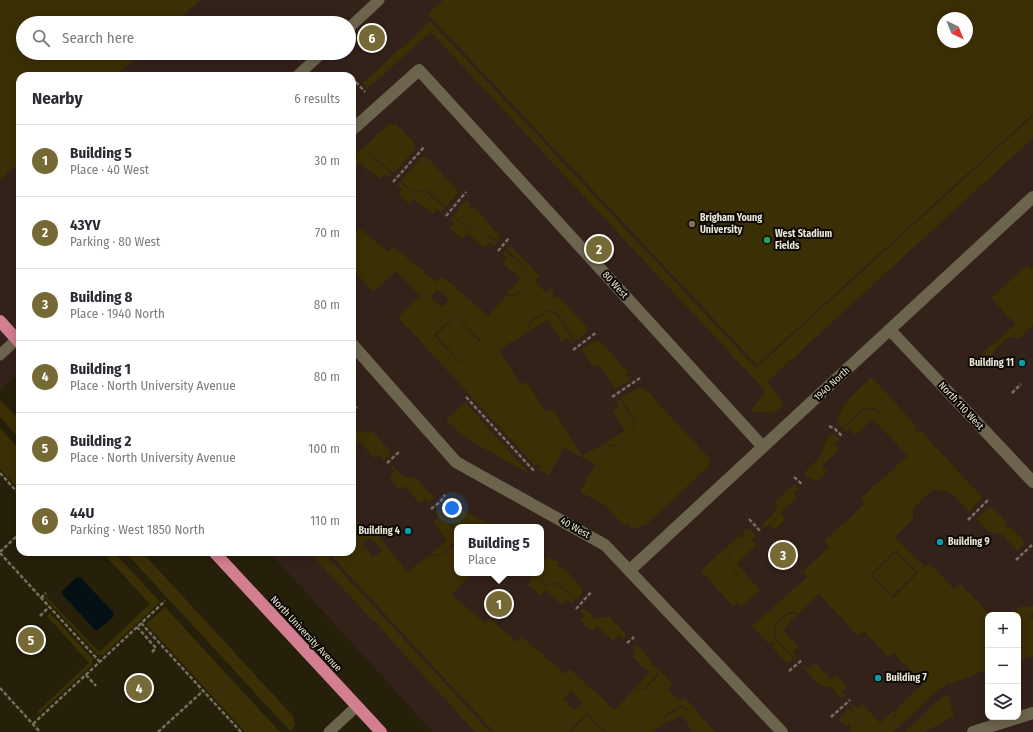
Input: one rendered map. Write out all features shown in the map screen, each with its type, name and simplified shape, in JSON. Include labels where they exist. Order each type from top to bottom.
[{"type":"highway","points":[[0,321],[16,337]]},
{"type":"highway","name":"North University Avenue","points":[[218,556],[381,732]]},
{"type":"street","name":"80 West","points":[[356,126],[419,70],[763,447]]},
{"type":"street","name":"1940 North","points":[[630,570],[1033,197]]},
{"type":"street","name":"North 110 West","points":[[890,330],[1033,482]]},
{"type":"street","name":"40 West","points":[[356,349],[456,462],[605,545],[782,732]]},
{"type":"street","points":[[973,732],[1033,713]]},
{"type":"lane","points":[[356,21],[379,0]]},
{"type":"lane","points":[[302,72],[315,60]]},
{"type":"lane","points":[[0,355],[16,342]]},
{"type":"lane","points":[[329,732],[357,706]]},
{"type":"path","points":[[356,82],[366,93]]},
{"type":"path","points":[[393,182],[424,148]]},
{"type":"path","points":[[446,216],[466,192]]},
{"type":"path","points":[[498,251],[509,238]]},
{"type":"path","points":[[573,350],[597,332]]},
{"type":"path","points":[[612,398],[640,378]]},
{"type":"path","points":[[1012,393],[1021,384]]},
{"type":"path","points":[[466,397],[534,471]]},
{"type":"path","points":[[829,426],[835,428],[843,437]]},
{"type":"path","points":[[387,464],[399,452]]},
{"type":"path","points":[[0,473],[16,491]]},
{"type":"path","points":[[794,477],[803,485]]},
{"type":"path","points":[[431,509],[441,501],[445,495]]},
{"type":"path","points":[[968,520],[989,499]]},
{"type":"path","points":[[749,520],[761,532]]},
{"type":"path","points":[[16,537],[0,552],[100,662]]},
{"type":"path","points":[[1016,560],[1032,545]]},
{"type":"path","points":[[576,608],[592,591]]},
{"type":"path","points":[[41,598],[46,593]]},
{"type":"path","points":[[33,724],[165,601]]},
{"type":"path","points":[[40,616],[50,607]]},
{"type":"path","points":[[141,623],[241,732]]},
{"type":"path","points":[[137,627],[156,648],[152,652]]},
{"type":"path","points":[[627,643],[634,637]]},
{"type":"path","points":[[789,672],[802,660]]},
{"type":"path","points":[[86,675],[96,686]]},
{"type":"path","points":[[0,688],[40,732]]},
{"type":"path","points":[[158,732],[203,691]]},
{"type":"path","points":[[831,717],[850,700]]},
{"type":"shaded area","name":"Brigham Young University","points":[[0,0],[1033,0],[1033,732],[433,732],[273,556],[356,556],[356,72],[16,72],[16,376],[0,391]]},
{"type":"shaded area","points":[[0,0],[200,0],[183,16],[16,16],[16,60],[134,60],[121,72],[16,72],[16,166],[0,180]]},
{"type":"shaded area","name":"West Stadium Fields","points":[[443,0],[1033,0],[1033,114],[757,365],[428,14]]},
{"type":"shaded area","points":[[430,21],[756,368],[1033,116],[1033,138],[767,382],[782,400],[782,407],[774,413],[754,412],[751,409],[766,392],[431,32],[367,89],[362,84]]},
{"type":"shaded area","points":[[390,123],[393,126],[395,123],[415,144],[415,149],[394,173],[371,155],[365,155],[371,156],[392,173],[389,177],[384,174],[380,179],[360,163],[356,168],[356,160],[358,158],[356,159],[356,154]]},
{"type":"shaded area","points":[[422,157],[427,157],[457,190],[457,194],[446,207],[426,190],[413,192],[401,181]]},
{"type":"shaded area","points":[[400,182],[413,193],[425,191],[445,208],[441,212],[437,209],[432,214],[415,199],[409,204],[398,194],[402,189],[397,185]]},
{"type":"shaded area","points":[[465,201],[469,201],[471,204],[469,207],[471,210],[474,207],[500,236],[498,242],[480,228],[497,243],[495,246],[490,243],[485,248],[467,233],[463,239],[450,229],[455,223],[450,219],[453,216],[467,228],[479,228],[467,227],[453,215]]},
{"type":"shaded area","points":[[360,228],[388,252],[393,246],[436,282],[442,276],[488,316],[506,296],[518,294],[527,283],[517,293],[506,295],[520,278],[503,263],[507,258],[503,254],[505,251],[527,269],[529,281],[527,268],[506,249],[512,247],[540,277],[535,281],[546,293],[550,288],[555,293],[552,295],[555,298],[558,296],[588,328],[587,333],[575,341],[558,314],[549,310],[531,320],[526,333],[499,350],[521,385],[527,382],[546,412],[553,409],[582,456],[604,444],[614,447],[631,436],[635,421],[621,398],[638,388],[644,388],[710,459],[708,462],[710,465],[647,524],[633,529],[627,523],[625,526],[623,525],[605,505],[580,492],[595,464],[564,448],[549,475],[539,470],[541,466],[537,464],[536,467],[398,317],[420,296],[396,271],[373,292],[356,273],[356,233]],"holes":[[[437,289],[449,299],[442,307],[431,297]],[[456,315],[482,342],[460,363],[434,335]]]},
{"type":"shaded area","points":[[1027,265],[1031,269],[1033,267],[1033,325],[1020,338],[1008,337],[993,352],[993,368],[981,355],[1015,324],[991,298]]},
{"type":"shaded area","points":[[549,311],[557,315],[574,342],[571,343],[568,338],[561,341],[548,320],[527,332],[532,321]]},
{"type":"shaded area","points":[[456,316],[481,343],[460,362],[436,335]]},
{"type":"shaded area","points":[[595,341],[600,341],[629,373],[626,375],[631,380],[615,389],[602,368],[592,365],[581,349]]},
{"type":"shaded area","points":[[872,377],[917,427],[915,430],[917,433],[920,430],[981,496],[981,499],[969,512],[950,492],[933,489],[913,509],[913,520],[895,537],[925,567],[930,563],[954,589],[960,584],[987,612],[985,612],[985,670],[950,684],[948,681],[946,682],[947,685],[940,688],[893,732],[851,732],[849,730],[851,727],[849,724],[846,727],[840,720],[840,717],[849,708],[869,728],[850,707],[853,704],[857,709],[863,704],[880,723],[896,709],[895,716],[886,726],[896,716],[897,708],[923,684],[894,653],[888,657],[864,631],[858,636],[819,594],[799,613],[788,612],[774,626],[775,639],[794,660],[787,663],[772,647],[774,644],[772,642],[769,644],[752,626],[807,577],[803,571],[829,547],[824,541],[865,504],[861,498],[907,456],[891,438],[889,424],[875,408],[863,409],[842,428],[837,421],[845,403]],"holes":[[[896,550],[918,573],[893,598],[870,575]]]},
{"type":"shaded area","points":[[620,399],[634,422],[631,436],[615,446],[604,443],[625,431],[613,411],[619,407],[616,402]]},
{"type":"shaded area","points":[[0,400],[16,416],[16,435],[0,417]]},
{"type":"shaded area","points":[[465,402],[530,474],[467,439],[447,422],[447,419]]},
{"type":"shaded area","points":[[864,410],[875,410],[889,424],[890,437],[873,419],[855,435],[850,429],[847,433],[843,429]]},
{"type":"shaded area","points":[[0,428],[16,446],[16,487],[0,469]]},
{"type":"shaded area","points":[[356,430],[369,433],[372,430],[389,450],[389,456],[384,460],[380,455],[374,458],[360,441],[356,444]]},
{"type":"shaded area","points":[[833,434],[840,438],[834,445],[839,450],[822,466],[827,472],[816,482],[810,477],[808,479],[805,476],[806,471],[819,458],[829,435]]},
{"type":"shaded area","points":[[393,466],[401,474],[412,479],[415,477],[430,493],[436,496],[429,503],[425,499],[419,503],[405,486],[399,490],[389,477],[394,473],[391,468]]},
{"type":"shaded area","points":[[794,484],[799,488],[793,493],[797,498],[780,513],[786,519],[774,530],[769,524],[764,528],[762,525],[776,511],[777,505],[775,502]]},
{"type":"shaded area","points":[[452,503],[454,505],[453,508],[456,510],[458,507],[489,524],[454,524],[454,527],[440,509],[444,505]]},
{"type":"shaded area","points":[[988,508],[993,508],[1007,523],[1005,525],[1007,528],[1009,526],[1024,541],[1023,545],[1017,551],[1003,535],[989,532],[976,519]]},
{"type":"shaded area","points":[[439,510],[454,529],[454,543],[440,555],[430,554],[447,540],[433,522],[439,517],[435,512]]},
{"type":"shaded area","points":[[356,519],[363,528],[369,524],[407,572],[429,556],[440,556],[454,545],[454,576],[470,576],[452,595],[485,623],[490,618],[516,642],[521,636],[565,674],[570,669],[615,710],[632,691],[645,689],[658,675],[658,668],[673,685],[668,690],[679,701],[684,697],[694,707],[687,710],[682,705],[665,715],[663,725],[651,732],[606,732],[587,713],[568,732],[494,732],[332,556],[356,556]],"holes":[[[370,537],[382,550],[373,557],[362,544]],[[571,691],[582,702],[575,710],[563,699]]]},
{"type":"shaded area","points":[[746,529],[750,529],[753,532],[756,536],[751,540],[756,545],[737,564],[760,590],[741,607],[737,603],[733,606],[701,571],[739,535],[741,538],[744,536],[742,533]],"holes":[[[753,532],[729,555],[729,561],[728,555]]]},
{"type":"shaded area","points":[[896,552],[916,573],[892,596],[872,575]]},
{"type":"shaded area","points":[[106,556],[118,556],[160,602],[103,655],[98,655],[45,598],[46,596],[99,652],[150,604]]},
{"type":"shaded area","points":[[129,556],[146,556],[293,716],[295,724],[291,732]]},
{"type":"shaded area","points":[[313,556],[327,556],[490,732],[475,732],[380,628],[379,624],[372,620]]},
{"type":"shaded area","points":[[549,557],[560,563],[557,565],[560,568],[562,566],[582,588],[582,593],[576,600],[558,583],[545,584],[537,576],[544,576],[544,560]]},
{"type":"shaded area","points":[[529,576],[536,576],[545,585],[557,584],[575,600],[572,604],[567,600],[562,605],[545,590],[540,595],[528,585],[533,580]]},
{"type":"shaded area","points":[[77,577],[80,577],[114,613],[113,617],[98,630],[95,630],[62,594],[62,591]]},
{"type":"shaded area","points":[[1033,606],[1033,613],[1029,616],[1033,619],[1033,656],[1021,658],[1021,612],[1013,612],[1019,607]]},
{"type":"shaded area","points":[[165,607],[280,732],[245,732],[146,624]]},
{"type":"shaded area","points":[[583,608],[595,619],[609,616],[626,634],[624,640],[619,635],[613,641],[597,626],[592,631],[580,621],[585,616],[580,611]]},
{"type":"shaded area","points":[[50,613],[93,659],[92,665],[40,713],[37,712],[89,663],[47,616]]},
{"type":"shaded area","points":[[788,614],[799,614],[783,629],[798,647],[793,651],[797,656],[795,659],[776,638],[775,626]]},
{"type":"shaded area","points":[[637,645],[652,662],[651,665],[657,667],[657,674],[644,688],[633,690],[649,672],[632,657],[636,651],[631,647]]},
{"type":"shaded area","points":[[815,663],[831,680],[836,675],[847,687],[841,692],[846,696],[842,699],[831,687],[820,686],[802,667],[805,665],[809,669]]},
{"type":"shaded area","points":[[948,695],[954,716],[925,732],[905,732],[943,696]]},
{"type":"shaded area","points":[[683,707],[686,711],[694,708],[715,732],[692,732],[683,715],[664,724],[666,716]]},
{"type":"shaded area","points":[[587,715],[604,732],[570,732]]},
{"type":"place","name":"44U","points":[[372,38]]},
{"type":"place","name":"Brigham Young University","points":[[692,224]]},
{"type":"place","name":"West Stadium Fields","points":[[767,240]]},
{"type":"place","name":"43YV","points":[[599,249]]},
{"type":"place","name":"Building 11","points":[[1022,363]]},
{"type":"place","name":"Building 4","points":[[408,531]]},
{"type":"place","name":"Building 9","points":[[940,542]]},
{"type":"place","name":"Building 8","points":[[783,555]]},
{"type":"place","name":"Building 5","points":[[499,604]]},
{"type":"place","name":"Building 2","points":[[31,640]]},
{"type":"place","name":"Building 7","points":[[878,678]]},
{"type":"place","name":"Building 1","points":[[139,688]]}]
